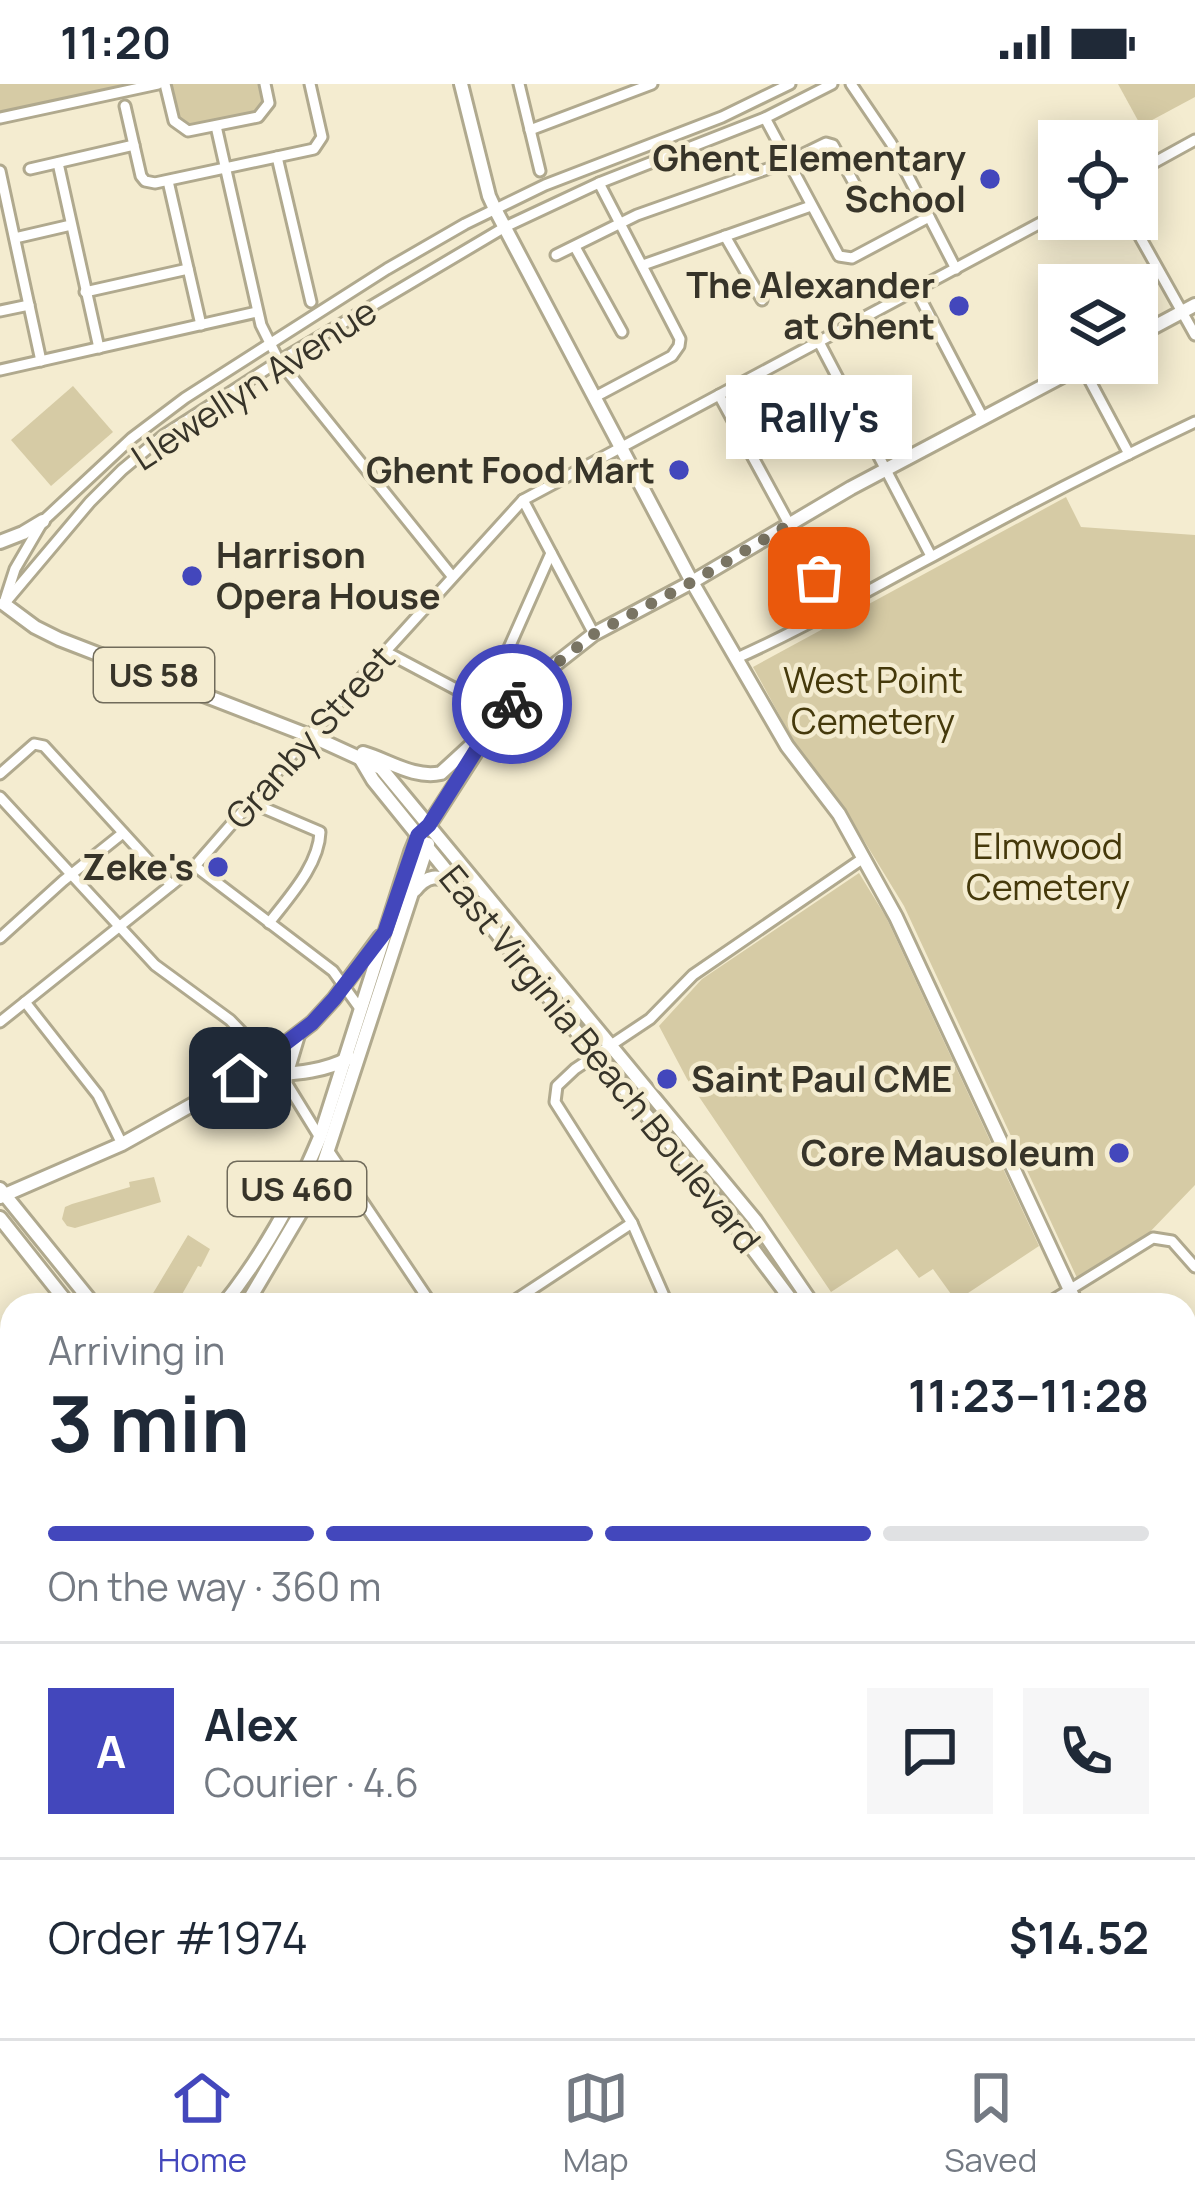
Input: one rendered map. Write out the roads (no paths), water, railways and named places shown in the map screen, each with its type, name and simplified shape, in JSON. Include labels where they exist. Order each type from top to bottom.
[{"type":"main road","points":[[461,84],[495,209],[692,582],[788,746],[839,814],[896,916],[1070,1291]]},
{"type":"main road","points":[[1158,326],[1195,305]]},
{"type":"main road","name":"US 460","points":[[232,1293],[271,1236],[320,1137],[423,830],[494,723],[543,674],[594,634],[1047,384]]},
{"type":"main road","points":[[0,542],[44,521]]},
{"type":"main road","name":"US 58","points":[[1,602],[59,638],[309,736]]},
{"type":"main road","points":[[345,750],[434,775],[494,723]]},
{"type":"main road","name":"East Virginia Beach Boulevard","points":[[309,736],[380,768],[423,830],[755,1220],[805,1293]]},
{"type":"main road","name":"US 460","points":[[253,1293],[301,1212],[328,1151],[428,848],[423,830]]},
{"type":"main road","name":"East Virginia Beach Boulevard","points":[[428,848],[700,1180],[783,1293]]},
{"type":"main road","points":[[411,896],[426,879],[436,876],[460,888]]},
{"type":"main road","points":[[84,1293],[2,1193],[122,1144],[240,1078],[299,1034],[334,999],[385,932]]},
{"type":"main road","points":[[286,1072],[299,1034]]},
{"type":"main road","points":[[240,1078],[318,1072],[360,1051]]},
{"type":"main road","points":[[700,1180],[712,1169]]},
{"type":"main road","points":[[0,1218],[59,1293]]},
{"type":"street","points":[[0,118],[162,84],[177,126],[188,130],[263,114],[269,103],[266,84]]},
{"type":"street","points":[[125,106],[141,176],[154,183],[314,149],[321,142],[310,84]]},
{"type":"street","points":[[519,84],[540,171]]},
{"type":"street","points":[[530,130],[652,84]]},
{"type":"street","name":"Llewellyn Avenue","points":[[1,602],[44,521],[154,419],[268,344],[387,269],[495,209],[581,170],[722,117],[790,84]]},
{"type":"street","name":"Llewellyn Avenue","points":[[1,602],[122,470],[164,434],[279,361],[505,227],[599,183],[765,118],[832,84]]},
{"type":"street","points":[[851,84],[891,143],[956,268]]},
{"type":"street","points":[[765,118],[792,160],[836,253],[845,259],[929,217]]},
{"type":"street","points":[[216,126],[268,344],[452,576]]},
{"type":"street","points":[[1158,160],[1195,140]]},
{"type":"street","points":[[556,255],[616,226],[826,143],[833,145],[865,203]]},
{"type":"street","points":[[30,169],[134,145]]},
{"type":"street","points":[[278,157],[310,302]]},
{"type":"street","points":[[58,163],[99,348]]},
{"type":"street","points":[[0,175],[40,361]]},
{"type":"street","points":[[168,181],[201,325]]},
{"type":"street","points":[[595,397],[672,356],[679,346],[678,332],[643,265],[616,226],[599,183]]},
{"type":"street","points":[[643,265],[811,206]]},
{"type":"street","points":[[14,238],[71,225]]},
{"type":"street","name":"Granby Street","points":[[0,1022],[194,866],[523,500],[1038,225]]},
{"type":"street","points":[[725,236],[762,300]]},
{"type":"street","points":[[1141,240],[1195,335]]},
{"type":"street","points":[[575,247],[622,332]]},
{"type":"street","points":[[85,292],[188,269]]},
{"type":"street","points":[[916,290],[983,418]]},
{"type":"street","points":[[0,310],[29,304]]},
{"type":"street","points":[[0,370],[257,312]]},
{"type":"street","points":[[820,342],[931,556]]},
{"type":"street","points":[[1095,384],[1129,454]]},
{"type":"street","points":[[719,395],[836,610]]},
{"type":"street","points":[[737,658],[1195,422]]},
{"type":"street","points":[[523,500],[594,634]]},
{"type":"street","points":[[484,704],[551,553]]},
{"type":"street","points":[[386,652],[484,704],[494,723]]},
{"type":"street","points":[[0,774],[34,744],[44,746],[171,885]]},
{"type":"street","points":[[0,797],[163,972],[230,1021],[266,1057]]},
{"type":"street","points":[[252,802],[320,832],[321,839],[306,873],[269,923]]},
{"type":"street","points":[[0,938],[123,832]]},
{"type":"street","points":[[663,1293],[632,1223],[555,1102],[556,1089],[561,1080],[650,1019],[693,975],[862,859]]},
{"type":"street","points":[[194,866],[333,971],[361,1010]]},
{"type":"street","points":[[25,1002],[98,1094],[122,1144]]},
{"type":"street","points":[[286,1072],[287,1084],[328,1151],[423,1293]]},
{"type":"street","points":[[526,1293],[632,1223]]},
{"type":"street","points":[[1066,1293],[1153,1238],[1172,1242],[1195,1267]]},
{"type":"place","name":"Ghent Elementary School","points":[[990,179]]},
{"type":"place","name":"The Alexander at Ghent","points":[[959,306]]},
{"type":"place","name":"Ghent Food Mart","points":[[679,470]]},
{"type":"place","name":"Harrison Opera House","points":[[192,576]]},
{"type":"place","name":"Rally's","points":[[819,578]]},
{"type":"place","name":"Zeke's","points":[[218,867]]},
{"type":"place","name":"Saint Paul CME","points":[[667,1079]]},
{"type":"place","name":"Core Mausoleum","points":[[1119,1153]]},
{"type":"park label","name":"West Point Cemetery","points":[[873,700]]},
{"type":"park label","name":"Elmwood Cemetery","points":[[1048,866]]}]
